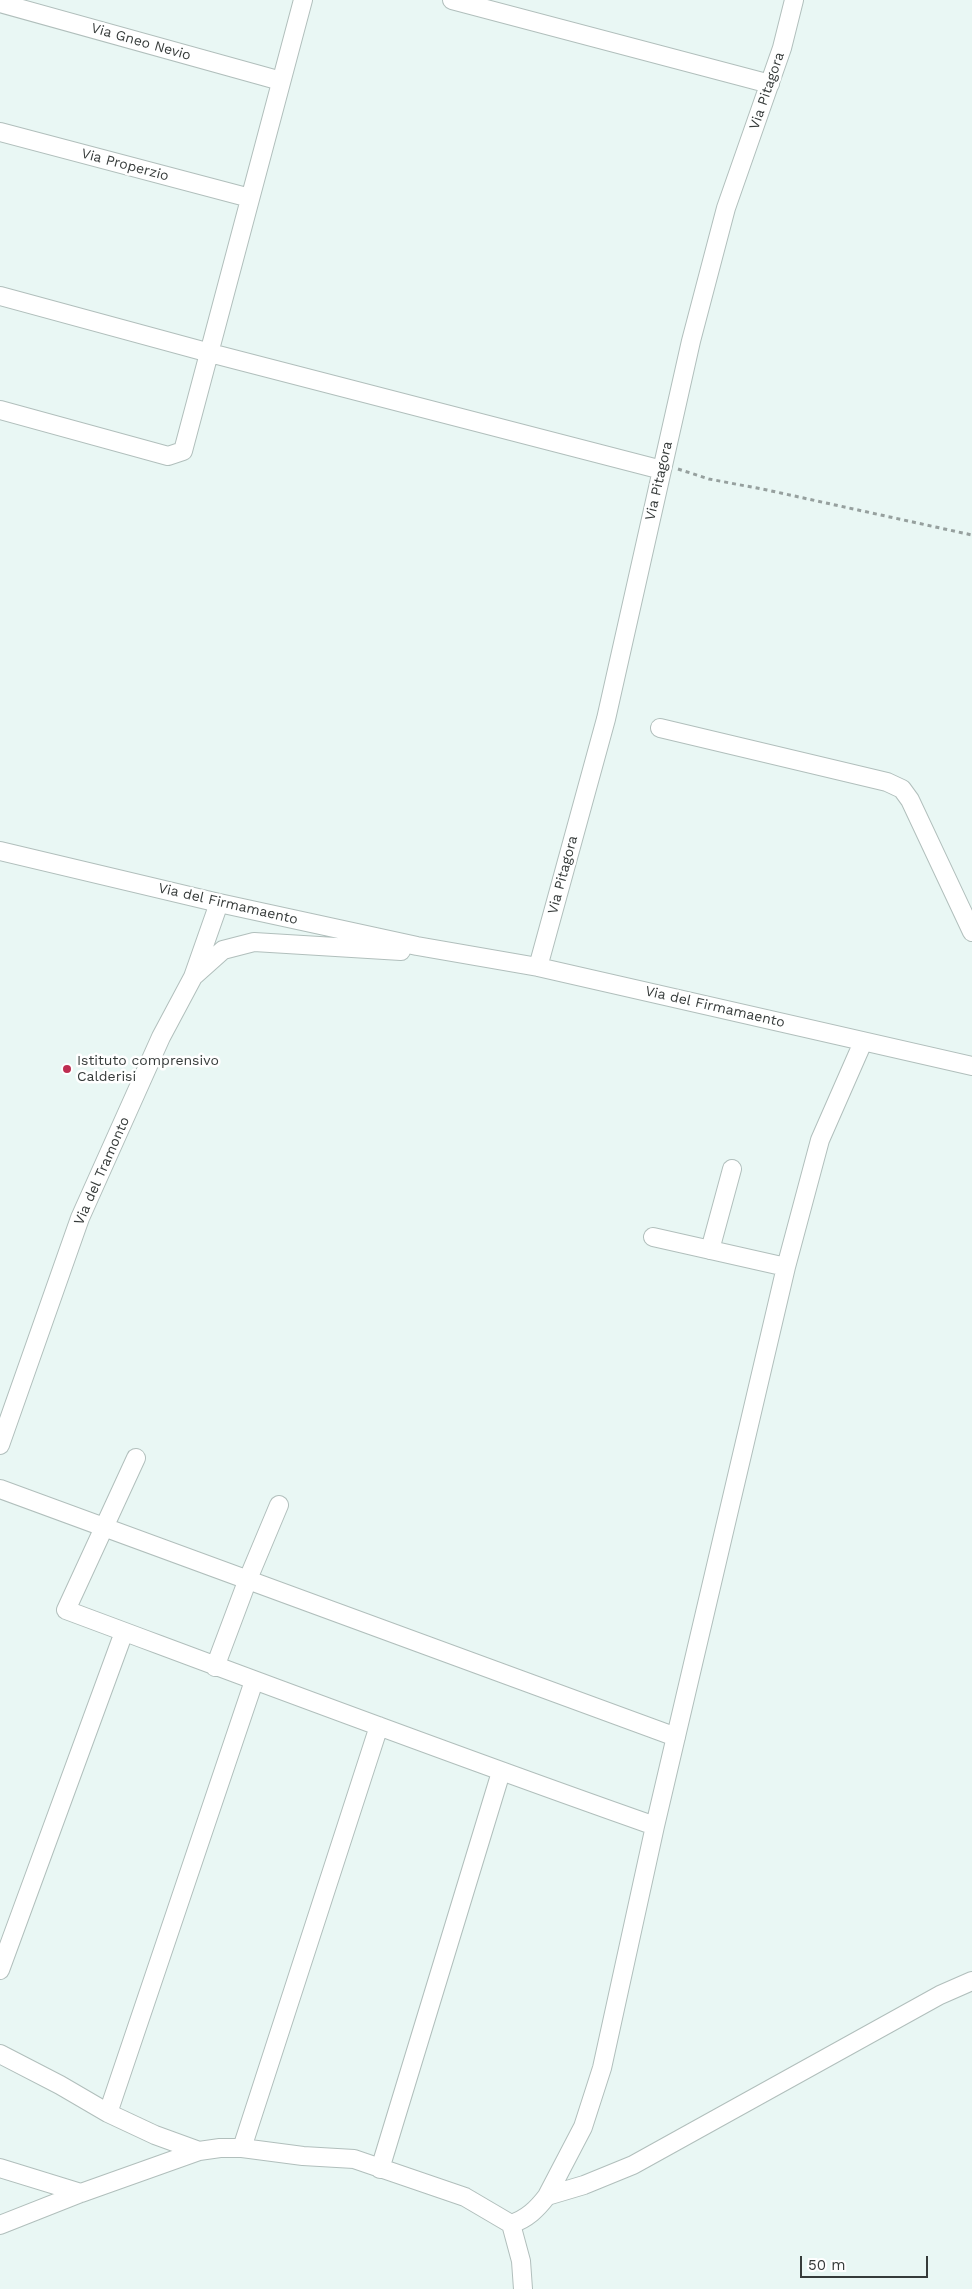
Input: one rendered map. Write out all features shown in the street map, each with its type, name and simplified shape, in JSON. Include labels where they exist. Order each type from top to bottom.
[{"type":"street","points":[[0,410],[168,456],[183,451],[302,0]]},
{"type":"street","points":[[452,0],[770,84]]},
{"type":"street","name":"Via Pitagora","points":[[538,967],[606,719],[690,341],[726,208],[782,48],[794,0]]},
{"type":"street","name":"Via Gneo Nevio","points":[[0,3],[281,81]]},
{"type":"street","name":"Via Properzio","points":[[0,132],[250,198]]},
{"type":"street","points":[[0,296],[210,353],[662,467]]},
{"type":"street","points":[[660,728],[887,782],[902,788],[910,800],[972,932]]},
{"type":"street","name":"Via del Firmamaento","points":[[0,851],[219,903],[458,953],[538,967],[972,1066]]},
{"type":"street","name":"Via del Tramonto","points":[[0,1445],[80,1218],[161,1037],[193,976],[219,903]]},
{"type":"street","name":"Via del Firmamaento","points":[[193,976],[223,950],[254,942],[458,953]]},
{"type":"street","points":[[511,2224],[523,2220],[547,2196],[583,2126],[602,2068],[676,1737],[786,1267],[820,1140],[863,1042]]},
{"type":"street","points":[[710,1250],[732,1169]]},
{"type":"street","points":[[653,1237],[786,1267]]},
{"type":"street","points":[[136,1458],[103,1526],[66,1610],[501,1772],[656,1826]]},
{"type":"street","points":[[0,1489],[676,1737]]},
{"type":"street","points":[[215,1667],[248,1579],[279,1505]]},
{"type":"street","points":[[0,1970],[124,1632]]},
{"type":"street","points":[[108,2113],[254,1681]]},
{"type":"street","points":[[242,2148],[379,1726]]},
{"type":"street","points":[[380,2169],[501,1772]]},
{"type":"street","points":[[547,2196],[584,2186],[633,2165],[932,1999],[972,1981]]},
{"type":"street","points":[[0,2054],[60,2085],[108,2113],[155,2135],[199,2151]]},
{"type":"street","points":[[0,2225],[81,2193],[199,2151],[220,2148],[242,2148],[303,2156],[354,2159],[465,2197],[511,2224],[521,2261],[523,2289]]},
{"type":"street","points":[[0,2168],[81,2193]]},
{"type":"path","points":[[662,467],[709,480],[767,490],[972,535]]},
{"type":"place","name":"Istituto comprensivo Calderisi","points":[[67,1069]]}]
